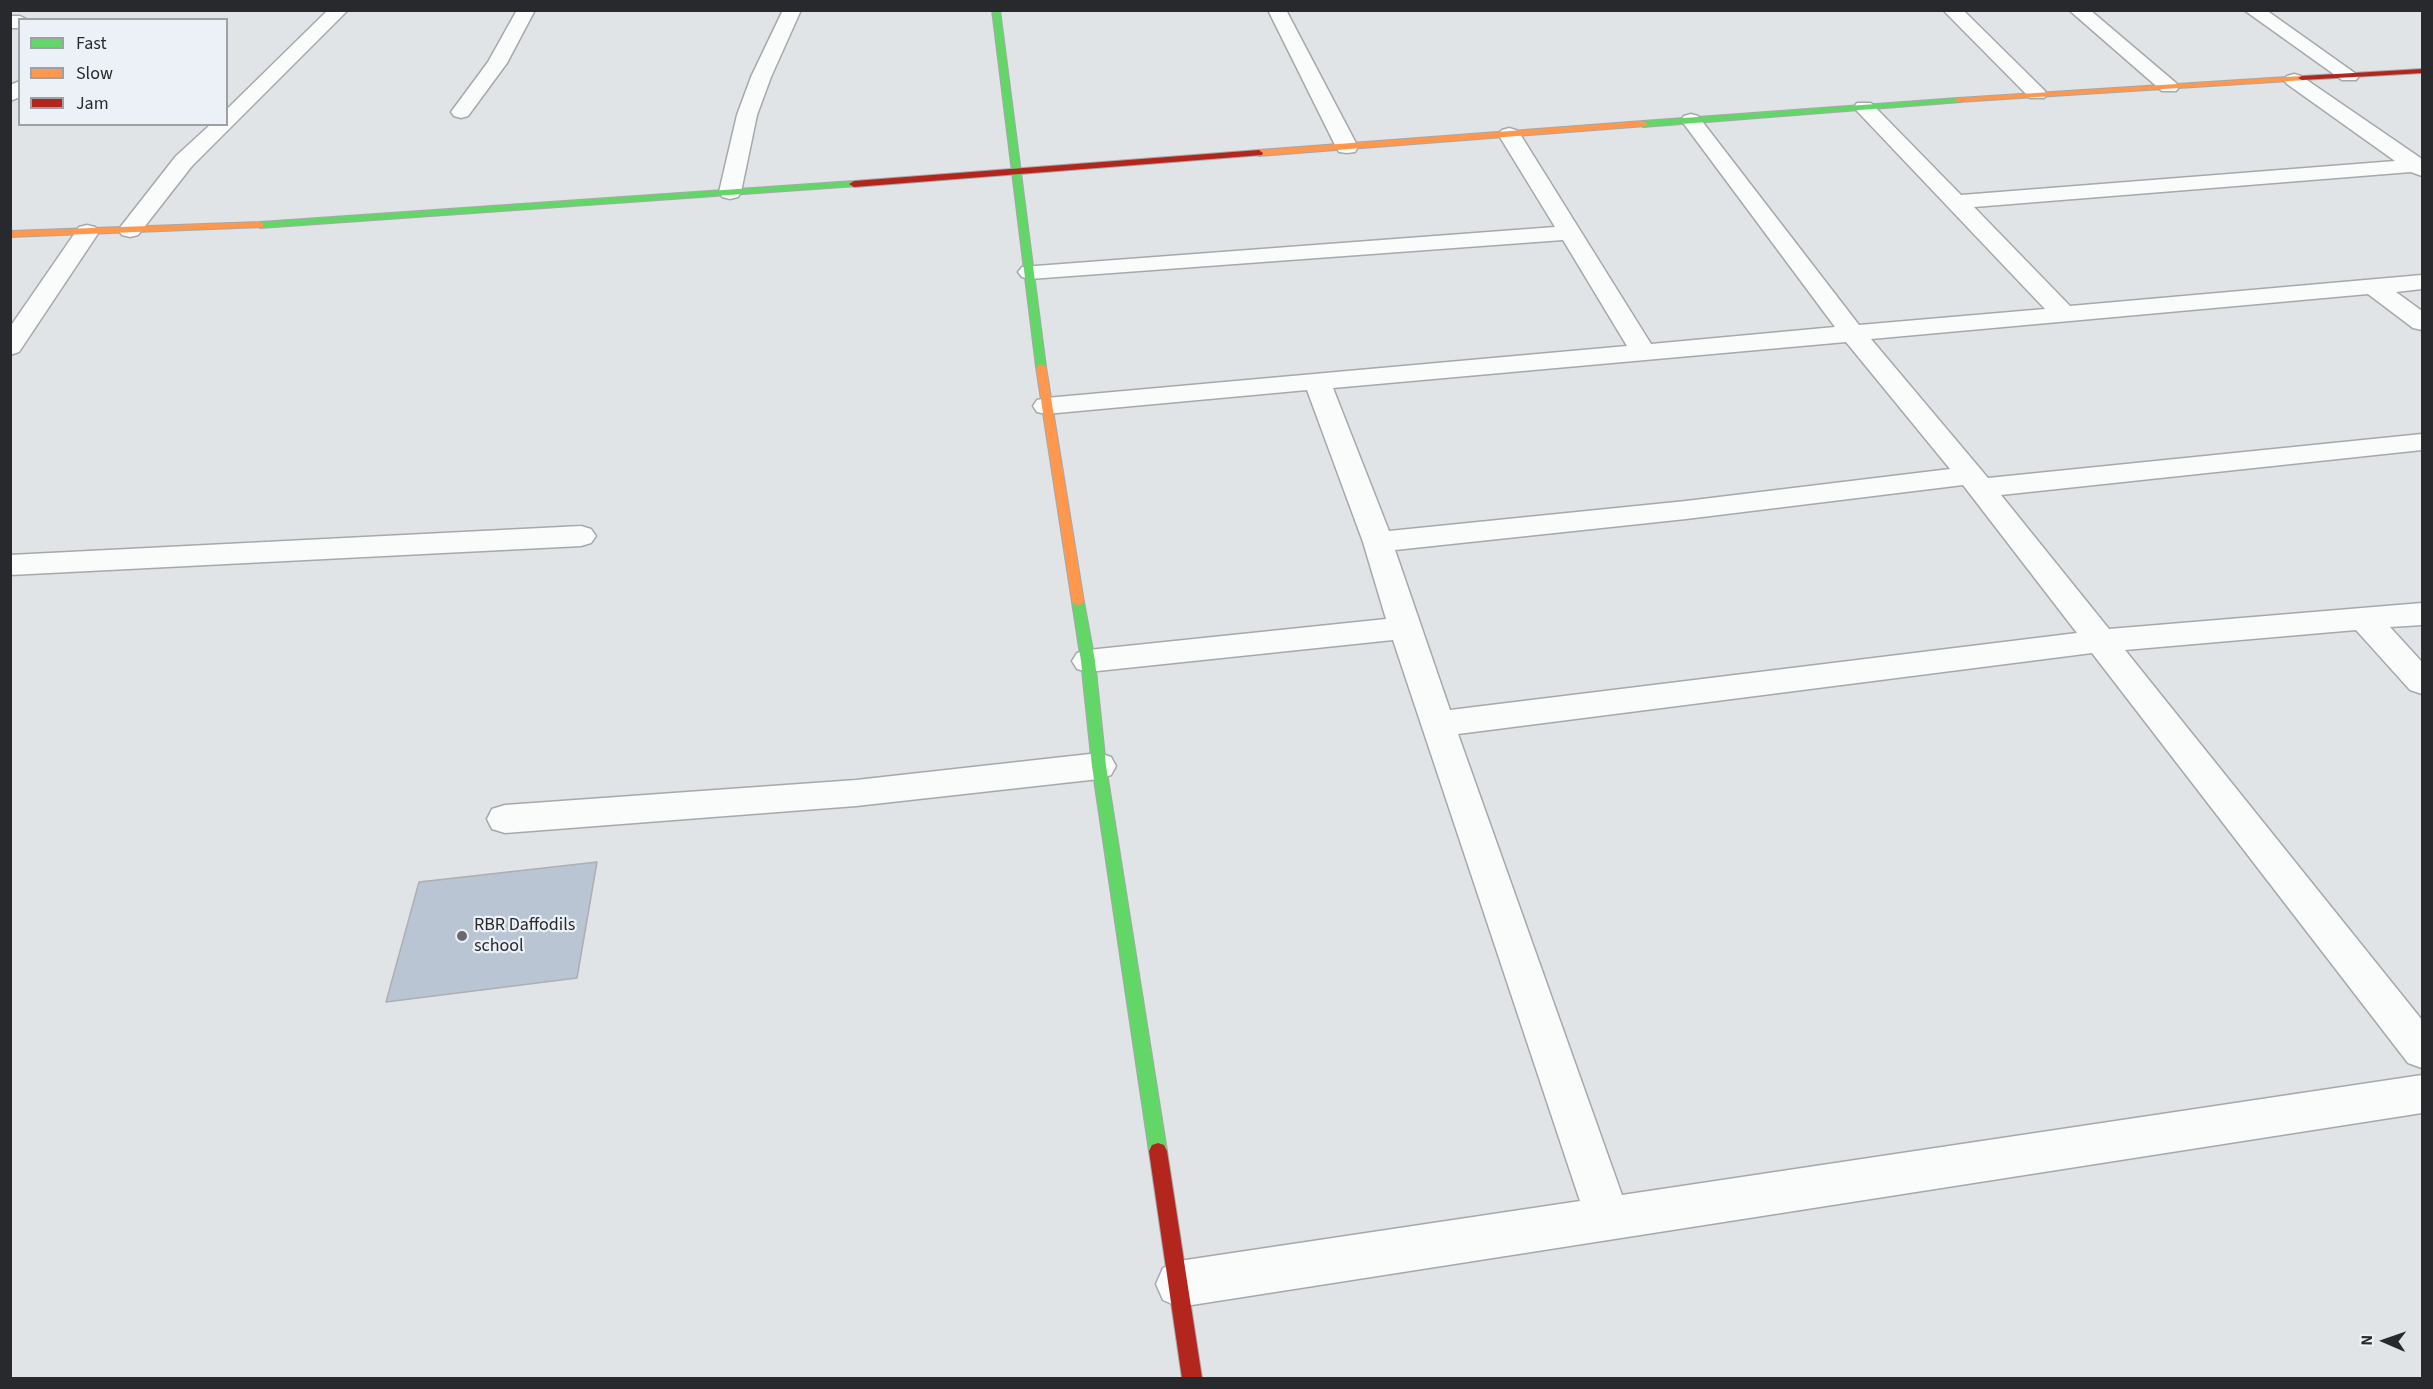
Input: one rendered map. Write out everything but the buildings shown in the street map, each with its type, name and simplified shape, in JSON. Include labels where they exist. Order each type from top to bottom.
[{"type":"street","points":[[228,120],[339,10]]},
{"type":"street","points":[[461,112],[497,63],[526,10]]},
{"type":"street","points":[[730,192],[747,115],[761,77],[792,10]]},
{"type":"street","points":[[996,10],[1046,406],[1088,661],[1099,766],[1192,1378]]},
{"type":"street","points":[[1277,10],[1347,147]]},
{"type":"street","points":[[1952,10],[2037,94]]},
{"type":"street","points":[[2078,10],[2169,87]]},
{"type":"street","points":[[2253,10],[2349,76]]},
{"type":"street","points":[[10,234],[273,225],[1017,172],[2037,94],[2422,71]]},
{"type":"street","points":[[2294,80],[2420,167]]},
{"type":"street","points":[[1864,107],[2064,314]]},
{"type":"street","points":[[1691,120],[1852,333],[1975,482],[2422,1050]]},
{"type":"street","points":[[130,230],[184,161],[222,126]]},
{"type":"street","points":[[1509,134],[1643,352]]},
{"type":"street","points":[[1956,202],[2420,167]]},
{"type":"street","points":[[10,347],[87,232]]},
{"type":"street","points":[[1030,272],[1570,233]]},
{"type":"street","points":[[1046,406],[2422,282]]},
{"type":"street","points":[[2373,286],[2422,323]]},
{"type":"street","points":[[1317,382],[1378,542],[1405,628],[1608,1218]]},
{"type":"street","points":[[1378,542],[1975,482],[2422,442]]},
{"type":"street","points":[[10,565],[580,536]]},
{"type":"street","points":[[1439,723],[2100,641],[2422,614]]},
{"type":"street","points":[[2364,619],[2422,682]]},
{"type":"street","points":[[1088,661],[1405,628]]},
{"type":"street","points":[[505,819],[856,793],[1099,766]]},
{"type":"street","points":[[1179,1284],[2422,1094]]},
{"type":"traffic: fast","points":[[996,10],[1041,367]]},
{"type":"traffic: fast","points":[[1643,124],[1958,100]]},
{"type":"traffic: fast","points":[[260,225],[854,184]]},
{"type":"traffic: fast","points":[[1078,602],[1088,661],[1099,766],[1158,1151]]},
{"type":"traffic: slow","points":[[1958,100],[2302,78]]},
{"type":"traffic: slow","points":[[1259,153],[1643,124]]},
{"type":"traffic: slow","points":[[10,234],[260,225]]},
{"type":"traffic: slow","points":[[1041,367],[1078,602]]},
{"type":"traffic: jam","points":[[2302,78],[2422,71]]},
{"type":"traffic: jam","points":[[854,184],[1259,153]]},
{"type":"traffic: jam","points":[[1158,1151],[1192,1378]]},
{"type":"place","name":"RBR Daffodils school","points":[[462,936]]}]
